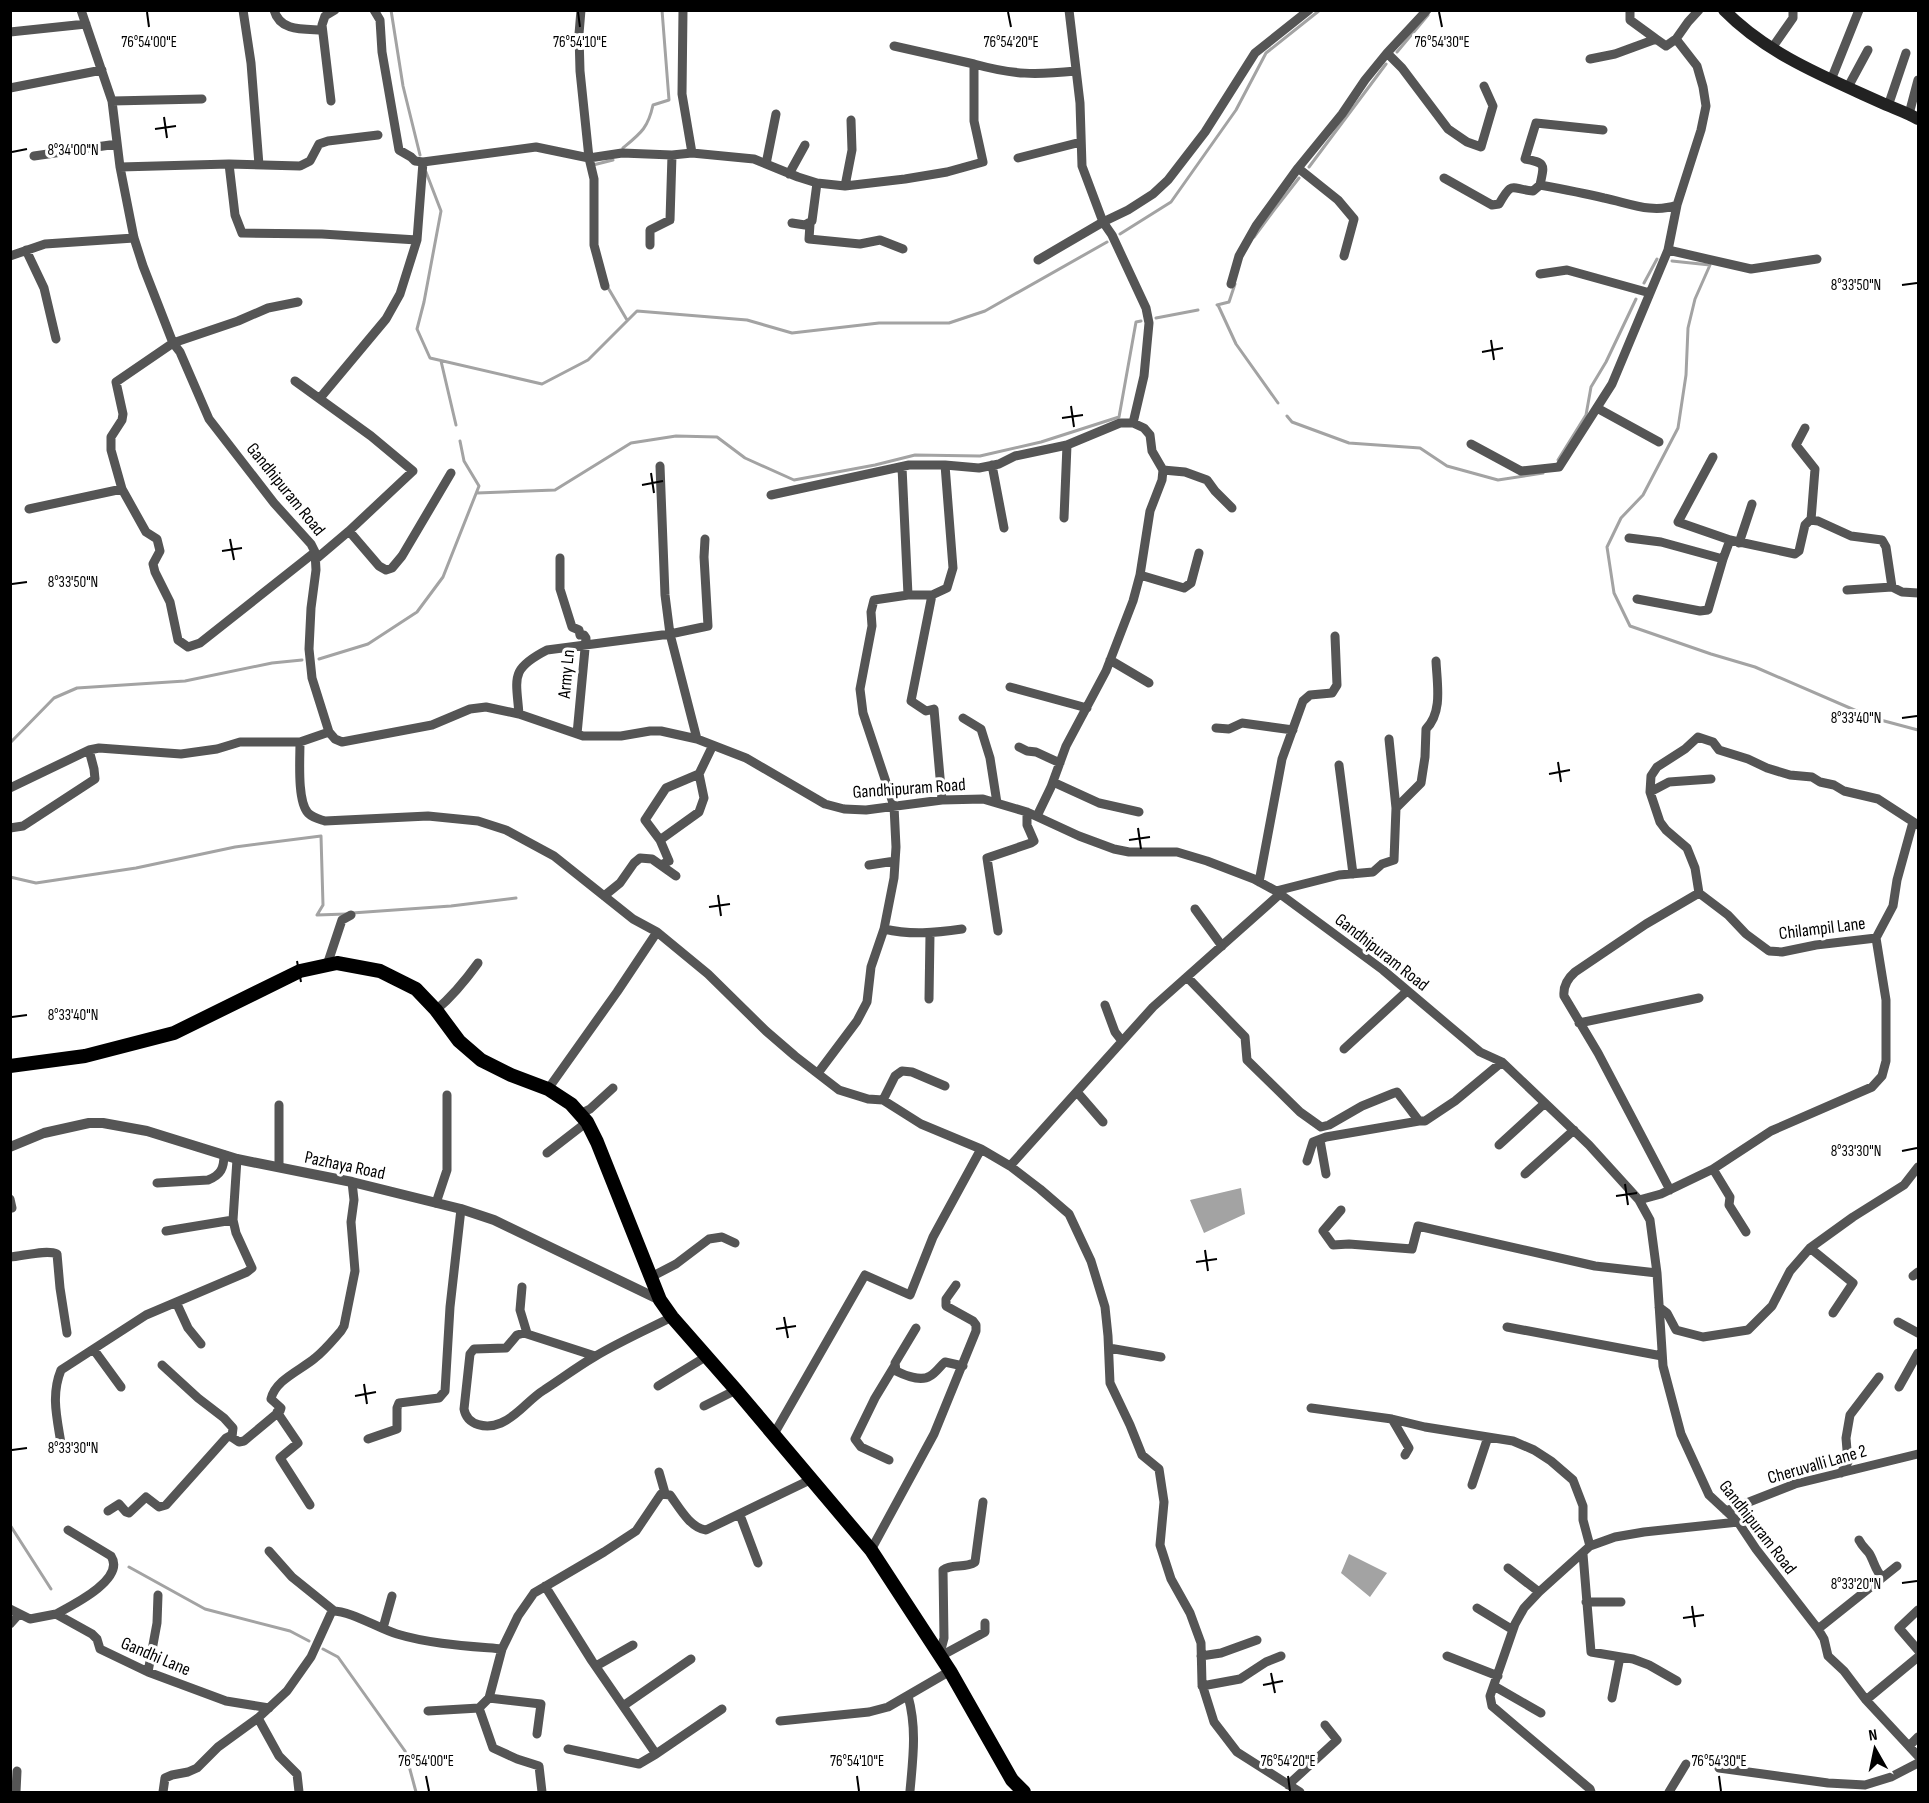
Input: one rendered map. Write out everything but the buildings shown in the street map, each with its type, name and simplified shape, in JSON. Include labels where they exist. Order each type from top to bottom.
[{"type":"main road","points":[[1724,10],[1759,41],[1831,80],[1914,116]]},
{"type":"main road","points":[[10,1066],[85,1056],[174,1033],[300,971],[337,963],[380,970],[416,989],[436,1010],[459,1041],[481,1060],[510,1075],[548,1089],[572,1104],[583,1118],[597,1142],[660,1300],[672,1317],[872,1550],[950,1671],[1005,1769],[1024,1792]]},
{"type":"street","name":"Gandhipuram Road","points":[[81,10],[112,101],[120,167],[134,238],[173,343],[180,352],[209,419],[266,494],[311,544],[316,556],[309,649],[312,678],[329,732],[335,739],[342,742],[432,725],[471,709],[486,707],[519,714],[577,734],[601,737],[661,731],[697,739],[746,758],[825,804],[844,809],[866,810],[942,800],[983,799],[1027,812],[1114,849],[1129,852],[1177,852],[1207,861],[1260,882],[1278,892],[1383,970],[1480,1052],[1502,1062],[1574,1130],[1639,1200],[1650,1220],[1657,1273],[1663,1366],[1681,1434],[1709,1495],[1738,1522],[1818,1629],[1824,1639],[1828,1656],[1844,1671],[1866,1700],[1918,1756]]},
{"type":"street","points":[[243,10],[251,63],[259,165]]},
{"type":"street","points":[[274,10],[280,24],[287,27],[322,30]]},
{"type":"street","points":[[331,101],[322,20],[335,10]]},
{"type":"street","points":[[374,10],[380,20],[382,52],[399,150],[415,161],[423,162],[536,147],[589,158],[622,153],[672,155],[692,153],[754,159],[817,183],[845,186],[926,176],[983,162],[974,121],[974,64]]},
{"type":"street","points":[[581,10],[580,71],[589,158],[594,179],[594,245],[605,286]]},
{"type":"street","points":[[683,10],[682,94],[692,153]]},
{"type":"street","points":[[1069,10],[1080,103],[1082,166],[1103,222],[1112,235],[1146,308],[1149,323],[1144,376],[1133,423]]},
{"type":"street","points":[[1038,260],[1153,194],[1168,180],[1205,132],[1255,53],[1309,10]]},
{"type":"street","points":[[1231,284],[1245,242],[1365,80],[1427,10]]},
{"type":"street","points":[[1630,10],[1630,20],[1666,46],[1676,39],[1699,10]]},
{"type":"street","points":[[1772,48],[1793,18],[1793,10]]},
{"type":"street","points":[[1831,80],[1859,10]]},
{"type":"street","points":[[10,32],[86,24]]},
{"type":"street","points":[[1590,59],[1615,54],[1656,39]]},
{"type":"street","points":[[1471,444],[1521,471],[1559,467],[1612,384],[1668,250],[1677,206],[1706,106],[1697,66],[1676,39]]},
{"type":"street","points":[[894,46],[999,71],[1035,75],[1076,71]]},
{"type":"street","points":[[1848,87],[1868,50]]},
{"type":"street","points":[[1387,53],[1402,68],[1448,129],[1467,142],[1481,147],[1493,106],[1484,86]]},
{"type":"street","points":[[1888,106],[1906,53]]},
{"type":"street","points":[[10,88],[102,70]]},
{"type":"street","points":[[1914,116],[1918,80]]},
{"type":"street","points":[[112,101],[202,99]]},
{"type":"street","points":[[766,164],[776,114]]},
{"type":"street","points":[[845,186],[852,150],[851,120]]},
{"type":"street","points":[[1444,178],[1496,206],[1510,188],[1533,191],[1540,185],[1543,165],[1526,159],[1536,123],[1603,130]]},
{"type":"street","points":[[120,167],[305,164],[310,161],[319,144],[378,135]]},
{"type":"street","points":[[1018,158],[1081,142]]},
{"type":"street","points":[[34,156],[117,144]]},
{"type":"street","points":[[789,174],[805,145]]},
{"type":"street","points":[[650,245],[650,230],[670,220],[672,155]]},
{"type":"street","points":[[320,398],[386,319],[400,294],[417,240],[423,162]]},
{"type":"street","points":[[229,164],[235,215],[242,233],[322,234],[417,240]]},
{"type":"street","points":[[1298,168],[1338,200],[1354,219],[1344,256]]},
{"type":"street","points":[[817,183],[809,239],[860,244],[880,240],[903,249]]},
{"type":"street","points":[[1540,185],[1608,198],[1641,208],[1667,209],[1677,206]]},
{"type":"street","points":[[792,223],[810,224]]},
{"type":"street","points":[[10,256],[45,244],[134,238]]},
{"type":"street","points":[[26,250],[44,288],[56,339]]},
{"type":"street","points":[[1668,250],[1751,269],[1817,259]]},
{"type":"street","points":[[1540,274],[1567,270],[1650,293]]},
{"type":"street","points":[[295,381],[371,436],[413,471],[349,531],[200,643],[188,647],[178,640],[170,602],[155,572],[153,564],[160,551],[157,539],[146,532],[122,489],[111,450],[111,437],[122,420],[123,414],[116,382],[173,343],[238,321],[268,308],[298,302]]},
{"type":"street","points":[[1597,408],[1659,442]]},
{"type":"street","points":[[771,495],[909,465],[979,468],[999,464],[1015,456],[1067,445],[1120,423],[1133,423],[1144,428],[1150,435],[1152,451],[1163,470],[1162,480],[1150,512],[1140,575],[1133,601],[1110,660],[1066,746],[1037,816]]},
{"type":"street","points":[[1713,457],[1678,522],[1735,542],[1795,554],[1799,551],[1805,525],[1811,520],[1815,469],[1796,445],[1805,428]]},
{"type":"street","points":[[1064,518],[1067,445]]},
{"type":"street","points":[[818,1073],[857,1022],[867,1002],[871,967],[884,929],[894,881],[894,806],[863,713],[860,689],[872,626],[871,612],[874,600],[908,595],[932,595],[947,588],[953,568],[945,465]]},
{"type":"street","points":[[992,465],[1004,528]]},
{"type":"street","points":[[660,466],[665,595],[670,634],[697,739]]},
{"type":"street","points":[[902,467],[908,595]]},
{"type":"street","points":[[1163,470],[1185,472],[1207,480],[1232,508]]},
{"type":"street","points":[[349,531],[379,567],[386,570],[392,568],[402,556],[451,473]]},
{"type":"street","points":[[29,508],[122,489]]},
{"type":"street","points":[[1637,599],[1700,611],[1708,610],[1723,559],[1735,542],[1752,504]]},
{"type":"street","points":[[1811,520],[1851,536],[1882,540],[1886,547],[1892,587]]},
{"type":"street","points":[[1629,538],[1661,542],[1723,559]]},
{"type":"street","points":[[519,714],[516,676],[522,665],[529,659],[547,650],[670,634],[708,626],[705,539]]},
{"type":"street","points":[[1140,575],[1184,588],[1191,583],[1199,553]]},
{"type":"street","name":"Army Ln","points":[[560,558],[560,589],[572,627],[579,630],[580,636],[584,635],[586,638],[577,734]]},
{"type":"street","points":[[1847,590],[1892,587],[1902,592],[1918,593]]},
{"type":"street","points":[[932,595],[911,701],[926,711],[934,709],[942,800]]},
{"type":"street","points":[[1260,882],[1282,759],[1303,701],[1310,694],[1332,693],[1337,685],[1335,636]]},
{"type":"street","points":[[1110,660],[1149,683]]},
{"type":"street","points":[[1395,808],[1421,783],[1426,729],[1433,722],[1438,698],[1436,661]]},
{"type":"street","points":[[1011,687],[1087,708]]},
{"type":"street","points":[[963,718],[981,729],[990,758],[997,802]]},
{"type":"street","points":[[1216,728],[1229,729],[1242,723],[1293,729]]},
{"type":"street","points":[[10,788],[89,750],[99,748],[181,754],[240,742],[300,742],[329,732]]},
{"type":"street","points":[[1670,1190],[1588,1036],[1564,996],[1565,983],[1570,976],[1646,924],[1699,892],[1695,868],[1687,848],[1660,822],[1650,792],[1651,776],[1657,767],[1685,749],[1698,737],[1705,738],[1713,742],[1719,750],[1767,768],[1812,777],[1844,791],[1878,800],[1916,823],[1897,880],[1893,906],[1876,938]]},
{"type":"street","points":[[1010,1166],[1153,1007],[1222,946],[1278,892],[1331,877],[1373,872],[1382,864],[1394,860],[1395,808],[1389,739]]},
{"type":"street","points":[[300,742],[300,779],[303,800],[306,812],[314,818],[325,821],[428,816],[478,821],[506,830],[554,856],[633,919],[657,932],[708,974],[766,1031],[839,1090],[868,1100],[883,1100],[921,1124],[981,1149],[1010,1166],[1069,1214],[1091,1261],[1104,1307],[1110,1383],[1142,1455],[1159,1469],[1164,1502],[1160,1545],[1171,1579],[1190,1613],[1200,1643],[1202,1686],[1214,1722],[1237,1752],[1300,1792]]},
{"type":"street","points":[[660,840],[699,812],[704,798],[699,774],[712,745]]},
{"type":"street","points":[[1019,747],[1060,763]]},
{"type":"street","points":[[10,828],[23,826],[94,779],[89,750]]},
{"type":"street","points":[[1340,765],[1353,874]]},
{"type":"street","points":[[661,865],[669,861],[660,840],[645,820],[666,788],[699,774]]},
{"type":"street","points":[[1650,792],[1669,782],[1710,779]]},
{"type":"street","points":[[1053,782],[1100,803],[1139,812]]},
{"type":"street","points":[[998,932],[987,858],[1034,841],[1027,825],[1027,812]]},
{"type":"street","points":[[604,896],[620,883],[640,858],[652,859],[676,876]]},
{"type":"street","points":[[869,865],[895,861]]},
{"type":"street","name":"Chilampil Lane","points":[[1639,1200],[1670,1190],[1713,1169],[1771,1131],[1872,1087],[1882,1076],[1886,1060],[1886,1000],[1876,938],[1816,945],[1782,952],[1769,951],[1746,934],[1728,915],[1699,892]]},
{"type":"street","points":[[1195,909],[1222,946]]},
{"type":"street","points":[[327,965],[342,920],[351,915]]},
{"type":"street","points":[[884,929],[930,934],[962,930]]},
{"type":"street","points":[[548,1089],[612,1000],[657,932]]},
{"type":"street","points":[[929,999],[930,934]]},
{"type":"street","points":[[436,1010],[452,997],[477,963]]},
{"type":"street","points":[[1187,977],[1245,1037],[1247,1060],[1300,1112],[1321,1127],[1362,1106],[1397,1092],[1419,1121]]},
{"type":"street","points":[[1344,1049],[1407,991]]},
{"type":"street","points":[[1579,1023],[1698,998]]},
{"type":"street","points":[[1106,1005],[1115,1032],[1122,1041]]},
{"type":"street","points":[[1307,1161],[1313,1142],[1324,1138],[1431,1118],[1502,1062]]},
{"type":"street","points":[[883,1100],[896,1076],[902,1071],[912,1072],[945,1086]]},
{"type":"street","points":[[548,1153],[613,1088]]},
{"type":"street","points":[[1077,1092],[1103,1122]]},
{"type":"street","points":[[436,1203],[447,1170],[447,1095]]},
{"type":"street","points":[[1499,1145],[1545,1103]]},
{"type":"street","points":[[279,1105],[279,1167]]},
{"type":"street","name":"Pazhaya Road","points":[[10,1147],[44,1133],[73,1126],[103,1123],[147,1131],[237,1159],[352,1182],[461,1209],[503,1224],[660,1300]]},
{"type":"street","points":[[1326,1126],[1324,1138],[1326,1174]]},
{"type":"street","points":[[1525,1174],[1574,1130]]},
{"type":"street","points":[[774,1434],[865,1275],[910,1295],[933,1237],[981,1149]]},
{"type":"street","points":[[157,1183],[213,1178],[224,1167],[224,1155]]},
{"type":"street","points":[[62,1450],[55,1405],[55,1384],[61,1370],[146,1315],[251,1269],[252,1265],[236,1233],[233,1220],[237,1159]]},
{"type":"street","points":[[1659,1307],[1667,1313],[1676,1330],[1702,1337],[1748,1330],[1772,1306],[1790,1271],[1810,1248],[1853,1217],[1904,1185],[1918,1167]]},
{"type":"street","points":[[1713,1169],[1730,1197],[1729,1205],[1746,1232]]},
{"type":"street","points":[[108,1511],[118,1504],[130,1513],[146,1497],[159,1507],[165,1505],[226,1438],[232,1437],[239,1442],[244,1441],[281,1408],[271,1400],[272,1394],[284,1380],[315,1358],[344,1326],[355,1271],[351,1222],[354,1200],[352,1182]]},
{"type":"street","points":[[368,1439],[397,1429],[399,1403],[439,1398],[445,1391],[450,1307],[461,1209]]},
{"type":"street","points":[[1341,1210],[1323,1231],[1333,1245],[1349,1244],[1412,1249],[1418,1226],[1595,1266],[1657,1273]]},
{"type":"street","points":[[166,1231],[233,1220]]},
{"type":"street","points":[[651,1276],[676,1264],[709,1239],[722,1237],[735,1243]]},
{"type":"street","points":[[1810,1248],[1852,1283],[1833,1313]]},
{"type":"street","points":[[10,1257],[46,1252],[57,1254],[67,1333]]},
{"type":"street","points":[[872,1550],[934,1434],[977,1330],[973,1321],[946,1306],[946,1299],[956,1285]]},
{"type":"street","points":[[522,1287],[520,1310],[526,1333]]},
{"type":"street","points":[[176,1302],[188,1328],[201,1344]]},
{"type":"street","points":[[595,1356],[526,1333],[518,1335],[506,1348],[475,1349],[471,1352],[464,1409],[469,1420],[485,1426],[502,1423],[520,1412],[542,1391],[595,1356],[672,1317]]},
{"type":"street","points":[[1898,1322],[1918,1333]]},
{"type":"street","points":[[1507,1327],[1662,1356]]},
{"type":"street","points":[[889,1460],[861,1447],[855,1439],[875,1398],[916,1328]]},
{"type":"street","points":[[1109,1348],[1161,1357]]},
{"type":"street","points":[[94,1350],[121,1387]]},
{"type":"street","points":[[1899,1388],[1918,1353]]},
{"type":"street","points":[[658,1386],[707,1356]]},
{"type":"street","points":[[895,1365],[896,1371],[900,1373],[923,1378],[930,1377],[945,1362],[963,1366]]},
{"type":"street","points":[[162,1365],[224,1418],[233,1428],[232,1437]]},
{"type":"street","points":[[1841,1473],[1848,1462],[1846,1437],[1850,1415],[1879,1377]]},
{"type":"street","points":[[704,1406],[736,1390]]},
{"type":"street","points":[[1311,1408],[1392,1419],[1425,1427],[1513,1441],[1534,1450],[1573,1480],[1583,1506],[1583,1520],[1590,1546]]},
{"type":"street","points":[[277,1412],[298,1443],[280,1458],[310,1504]]},
{"type":"street","points":[[1392,1419],[1409,1448],[1405,1455]]},
{"type":"street","points":[[1472,1485],[1488,1437]]},
{"type":"street","name":"Cheruvalli Lane 2","points":[[1726,1511],[1795,1484],[1918,1454]]},
{"type":"street","points":[[658,1472],[665,1493],[670,1495],[686,1517],[703,1531],[812,1479]]},
{"type":"street","points":[[428,1711],[479,1708],[489,1698],[502,1649],[518,1616],[534,1593],[639,1529],[658,1496],[665,1493]]},
{"type":"street","points":[[939,1657],[944,1638],[943,1570],[948,1566],[970,1566],[975,1562],[983,1502]]},
{"type":"street","points":[[740,1515],[758,1563]]},
{"type":"street","points":[[1591,1792],[1559,1761],[1494,1709],[1490,1699],[1513,1630],[1524,1608],[1590,1546],[1644,1532],[1738,1522]]},
{"type":"street","points":[[10,1624],[15,1611],[30,1619],[56,1614],[89,1596],[112,1574],[114,1568],[111,1556],[68,1530]]},
{"type":"street","points":[[1859,1540],[1870,1554],[1876,1570],[1882,1577]]},
{"type":"street","points":[[269,1551],[292,1576],[333,1610],[397,1634],[447,1644],[502,1649]]},
{"type":"street","points":[[1583,1554],[1591,1652],[1633,1659],[1677,1681]]},
{"type":"street","points":[[1818,1629],[1897,1566]]},
{"type":"street","points":[[1508,1568],[1539,1592]]},
{"type":"street","points":[[545,1586],[656,1754]]},
{"type":"street","points":[[148,1672],[157,1623],[158,1595]]},
{"type":"street","points":[[383,1628],[392,1596]]},
{"type":"street","points":[[1586,1602],[1621,1602]]},
{"type":"street","points":[[1478,1608],[1513,1630]]},
{"type":"street","points":[[163,1792],[165,1778],[197,1768],[218,1747],[258,1718],[298,1677],[311,1657],[333,1610]]},
{"type":"street","points":[[1918,1610],[1899,1628],[1918,1650]]},
{"type":"street","name":"Gandhi Lane","points":[[56,1614],[92,1634],[97,1639],[100,1649],[148,1672],[226,1701],[269,1708]]},
{"type":"street","points":[[939,1657],[985,1632],[985,1623]]},
{"type":"street","points":[[1201,1656],[1221,1653],[1257,1640]]},
{"type":"street","points":[[596,1666],[633,1645]]},
{"type":"street","points":[[1202,1686],[1240,1679],[1266,1662],[1281,1656]]},
{"type":"street","points":[[1447,1656],[1498,1676]]},
{"type":"street","points":[[1612,1698],[1620,1657]]},
{"type":"street","points":[[1866,1700],[1918,1657]]},
{"type":"street","points":[[623,1706],[691,1659]]},
{"type":"street","points":[[780,1721],[869,1712],[888,1707],[950,1671]]},
{"type":"street","points":[[1494,1686],[1542,1713]]},
{"type":"street","points":[[908,1696],[915,1742],[910,1791]]},
{"type":"street","points":[[489,1698],[541,1704],[537,1734]]},
{"type":"street","points":[[479,1708],[493,1748],[539,1766],[542,1792]]},
{"type":"street","points":[[568,1749],[639,1764],[722,1708]]},
{"type":"street","points":[[258,1718],[279,1756],[297,1774],[299,1792]]},
{"type":"street","points":[[1288,1785],[1337,1740],[1325,1725]]},
{"type":"street","points":[[1909,1746],[1918,1737]]},
{"type":"street","points":[[1719,1768],[1863,1789],[1918,1763]]},
{"type":"street","points":[[1669,1792],[1686,1764]]},
{"type":"street","points":[[16,1792],[17,1771]]},
{"type":"shaded area","points":[[1241,1188],[1245,1214],[1204,1233],[1190,1200]]},
{"type":"shaded area","points":[[1349,1554],[1387,1573],[1370,1597],[1341,1573]]},
{"type":"waterway","points":[[391,10],[403,86],[420,155]]},
{"type":"waterway","points":[[623,148],[643,130],[653,105],[669,100],[662,10]]},
{"type":"waterway","points":[[1120,234],[1171,202],[1236,110],[1266,53],[1320,10]]},
{"type":"waterway","points":[[1397,52],[1428,15]]},
{"type":"waterway","points":[[1309,167],[1386,64]]},
{"type":"waterway","points":[[593,167],[593,165],[613,160]]},
{"type":"waterway","points":[[426,172],[441,211],[417,329],[430,358],[542,384],[588,360],[637,311],[747,320],[792,333],[879,323],[949,323],[985,311],[1107,242]]},
{"type":"waterway","points":[[1254,237],[1299,178]]},
{"type":"waterway","points":[[1644,283],[1657,259]]},
{"type":"waterway","points":[[1672,261],[1710,265],[1695,299],[1688,328],[1686,375],[1678,428],[1643,495],[1621,518],[1607,547],[1614,593],[1630,626],[1755,667],[1873,718],[1918,730]]},
{"type":"waterway","points":[[1217,305],[1229,302],[1235,284]]},
{"type":"waterway","points":[[607,286],[627,320]]},
{"type":"waterway","points":[[1558,460],[1586,415],[1591,387],[1606,362],[1636,299]]},
{"type":"waterway","points":[[1218,305],[1236,344],[1278,403]]},
{"type":"waterway","points":[[1156,318],[1198,310]]},
{"type":"waterway","points":[[477,493],[555,490],[631,443],[676,436],[717,437],[745,458],[794,480],[915,455],[980,456],[1041,442],[1119,417],[1136,322],[1141,321]]},
{"type":"waterway","points":[[441,361],[456,425]]},
{"type":"waterway","points":[[1287,416],[1292,422],[1349,443],[1420,448],[1447,466],[1498,480],[1543,473]]},
{"type":"waterway","points":[[319,659],[368,644],[417,612],[443,577],[479,486],[464,461],[460,441]]},
{"type":"waterway","points":[[10,743],[54,698],[77,688],[185,681],[272,663],[302,660]]},
{"type":"waterway","points":[[10,877],[36,883],[136,868],[235,847],[321,836],[323,905],[317,915],[346,914]]},
{"type":"waterway","points":[[352,913],[451,906],[516,898]]},
{"type":"waterway","points":[[10,1525],[51,1589]]},
{"type":"waterway","points":[[129,1567],[205,1609],[290,1631],[309,1641]]},
{"type":"waterway","points":[[323,1649],[338,1657],[405,1751],[416,1792]]}]
